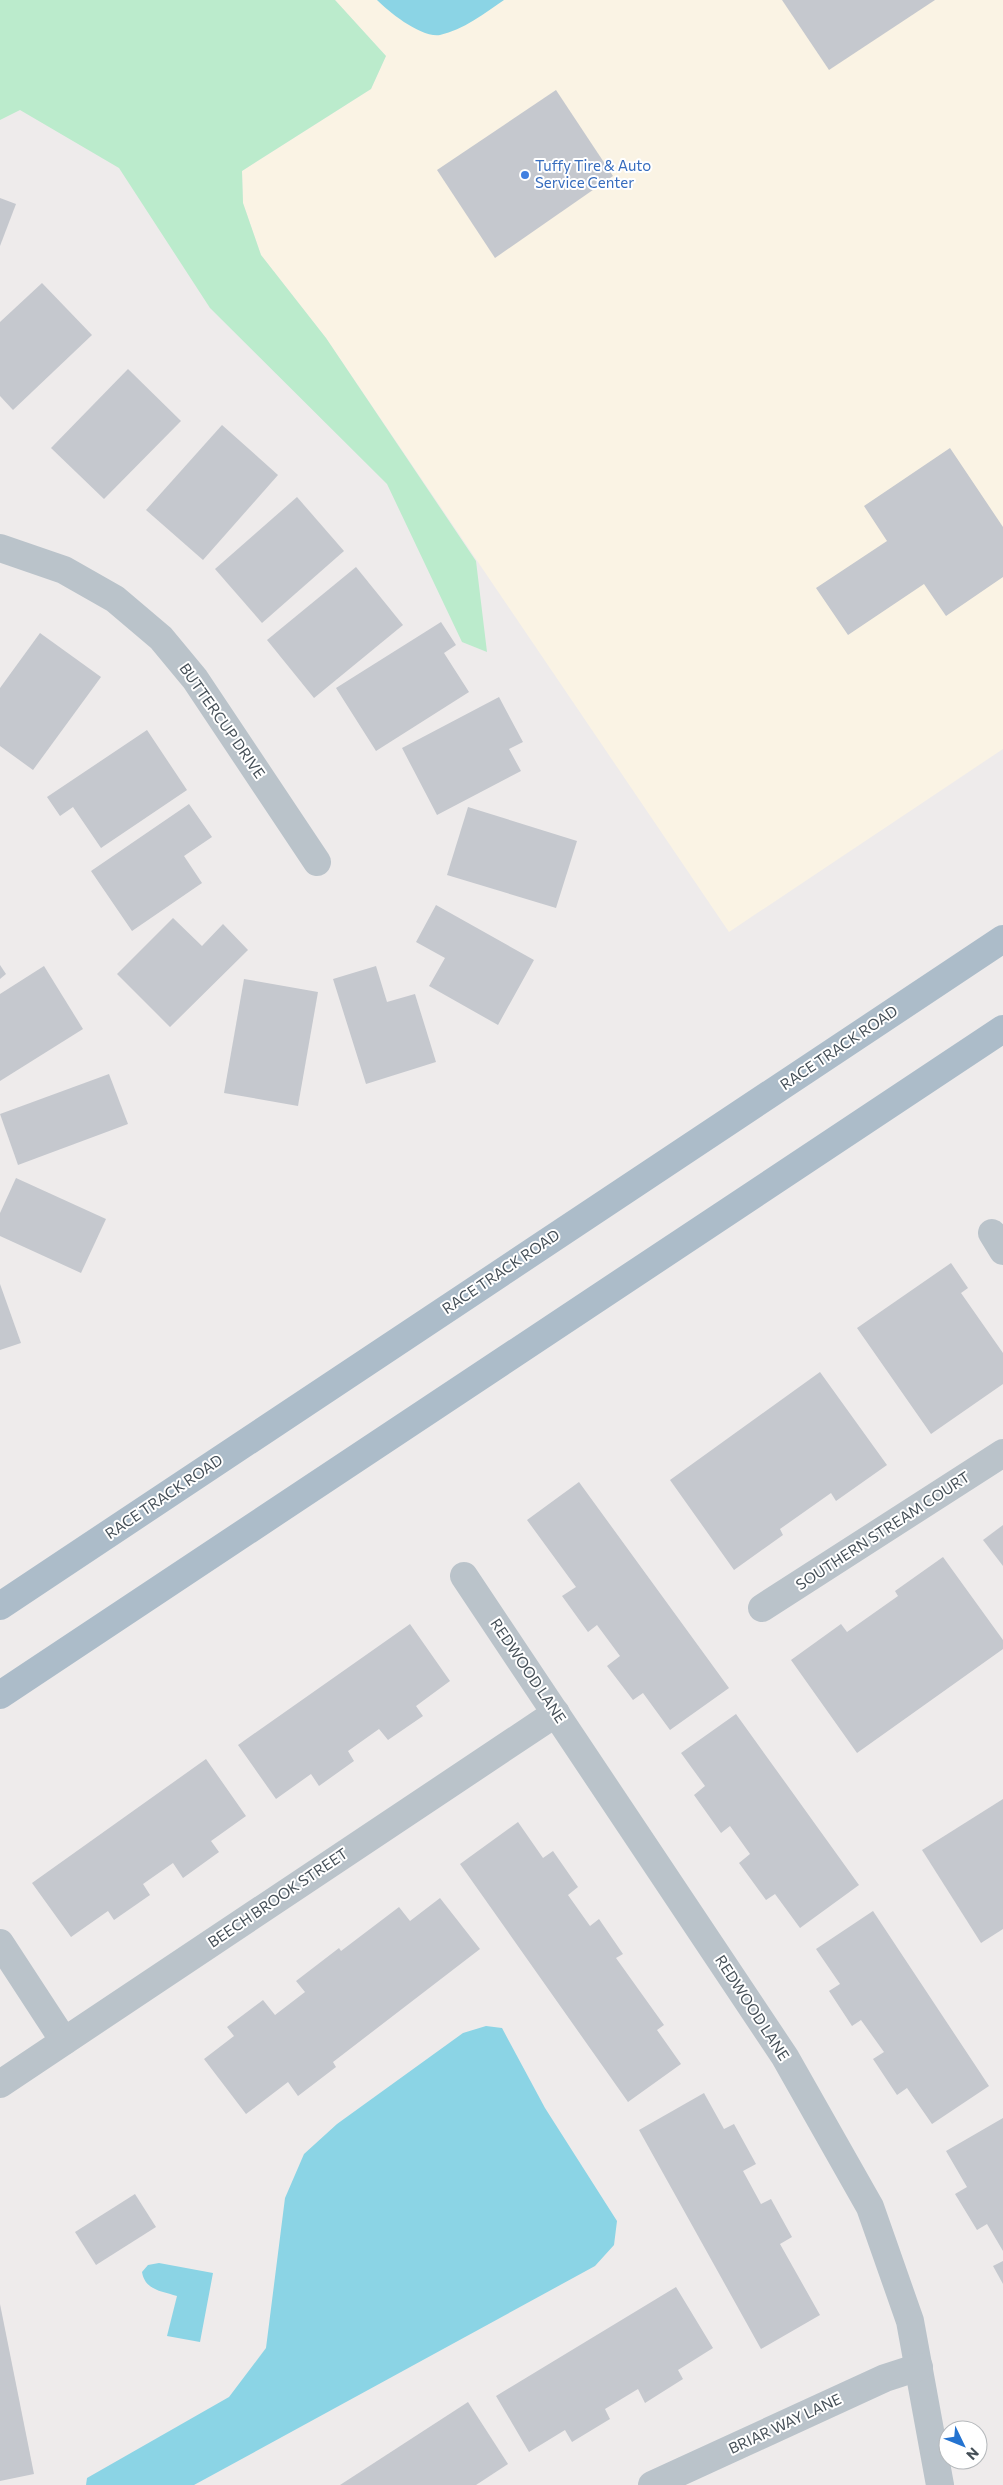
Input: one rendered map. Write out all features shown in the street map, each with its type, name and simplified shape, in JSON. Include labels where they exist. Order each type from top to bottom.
[{"type":"main road","name":"RACE TRACK ROAD","points":[[0,1606],[1003,939]]},
{"type":"main road","points":[[0,1695],[1003,1029]]},
{"type":"street","name":"BUTTERCUP DRIVE","points":[[0,548],[64,570],[115,600],[161,638],[195,679],[317,862]]},
{"type":"street","name":"SOUTHERN STREAM COURT","points":[[762,1608],[1003,1453]]},
{"type":"street","name":"REDWOOD LANE","points":[[464,1576],[785,2057],[870,2207],[910,2321],[940,2485]]},
{"type":"street","name":"BEECH BROOK STREET","points":[[3,2074],[64,2040],[556,1712]]},
{"type":"street","points":[[0,1943],[64,2040]]},
{"type":"street","name":"BRIAR WAY LANE","points":[[652,2485],[885,2378],[919,2367]]},
{"type":"shaded area","points":[[335,0],[1003,0],[1003,749],[729,932],[326,338],[261,255],[243,203],[242,171],[371,89],[386,56]]},
{"type":"green space","points":[[0,0],[335,0],[386,56],[371,89],[242,171],[243,203],[261,255],[326,338],[476,561],[487,652],[462,642],[387,484],[210,308],[119,168],[20,110],[0,120]]},
{"type":"water","points":[[377,0],[504,0],[449,33],[432,35],[406,23]]},
{"type":"water","points":[[486,2026],[502,2028],[545,2108],[617,2221],[614,2245],[595,2266],[194,2485],[86,2485],[87,2478],[229,2397],[266,2348],[285,2198],[304,2154],[337,2124],[463,2033]]},
{"type":"water","points":[[159,2263],[213,2273],[200,2342],[167,2336],[177,2296],[150,2286],[146,2283],[142,2272],[148,2265]]},
{"type":"building","points":[[782,0],[935,0],[829,70]]},
{"type":"building","points":[[556,90],[613,176],[495,258],[437,170]]},
{"type":"building","points":[[0,198],[16,204],[0,246]]},
{"type":"building","points":[[42,283],[92,335],[13,410],[0,396],[0,322]]},
{"type":"building","points":[[128,369],[181,421],[104,499],[51,448]]},
{"type":"building","points":[[222,425],[278,475],[203,560],[146,510]]},
{"type":"building","points":[[950,448],[1003,527],[1003,577],[946,616],[924,584],[848,635],[816,588],[887,541],[864,506]]},
{"type":"building","points":[[297,497],[344,551],[262,623],[215,569]]},
{"type":"building","points":[[356,567],[403,625],[314,698],[267,640]]},
{"type":"building","points":[[441,622],[456,645],[444,653],[469,692],[376,751],[336,688]]},
{"type":"building","points":[[40,633],[101,677],[33,770],[0,746],[0,688]]},
{"type":"building","points":[[499,697],[523,742],[509,749],[521,771],[437,815],[402,748]]},
{"type":"building","points":[[147,730],[187,790],[101,848],[73,807],[60,816],[47,797]]},
{"type":"building","points":[[189,804],[212,837],[184,856],[202,883],[132,931],[91,871]]},
{"type":"building","points":[[468,807],[577,841],[556,908],[447,875]]},
{"type":"building","points":[[436,905],[534,960],[498,1025],[429,986],[445,958],[416,942]]},
{"type":"building","points":[[173,918],[202,946],[223,924],[248,950],[170,1027],[117,974]]},
{"type":"building","points":[[0,965],[6,974],[0,979]]},
{"type":"building","points":[[44,966],[83,1029],[0,1081],[0,994]]},
{"type":"building","points":[[376,966],[387,1002],[415,994],[436,1062],[366,1084],[333,979]]},
{"type":"building","points":[[244,979],[318,992],[298,1106],[224,1093]]},
{"type":"building","points":[[109,1074],[128,1124],[18,1165],[0,1114]]},
{"type":"building","points":[[16,1178],[106,1219],[81,1273],[0,1236],[0,1213]]},
{"type":"building","points":[[951,1263],[968,1288],[961,1293],[1003,1353],[1003,1384],[931,1434],[857,1328]]},
{"type":"building","points":[[0,1284],[21,1343],[0,1350]]},
{"type":"building","points":[[820,1372],[887,1465],[836,1501],[831,1493],[780,1529],[783,1535],[734,1570],[670,1480]]},
{"type":"building","points":[[579,1482],[729,1688],[670,1730],[643,1693],[633,1700],[607,1666],[620,1656],[597,1625],[588,1632],[562,1596],[576,1587],[527,1520]]},
{"type":"building","points":[[1003,1525],[1003,1566],[983,1540]]},
{"type":"building","points":[[943,1557],[1003,1640],[1003,1649],[857,1753],[791,1660],[841,1624],[847,1632],[898,1596],[895,1591]]},
{"type":"building","points":[[410,1624],[450,1681],[416,1706],[423,1716],[388,1740],[379,1729],[348,1751],[354,1761],[319,1786],[311,1774],[276,1799],[238,1745]]},
{"type":"building","points":[[736,1714],[859,1885],[800,1928],[775,1894],[766,1900],[739,1863],[750,1854],[730,1826],[721,1833],[694,1795],[705,1786],[681,1753]]},
{"type":"building","points":[[206,1759],[246,1816],[211,1841],[219,1852],[183,1878],[173,1863],[143,1884],[150,1895],[114,1920],[108,1911],[71,1937],[32,1883]]},
{"type":"building","points":[[1003,1799],[1003,1929],[981,1943],[922,1850]]},
{"type":"building","points":[[518,1822],[543,1858],[553,1851],[578,1887],[568,1895],[590,1926],[599,1919],[623,1954],[616,1958],[664,2025],[657,2030],[681,2064],[628,2102],[460,1864]]},
{"type":"building","points":[[440,1898],[480,1949],[333,2062],[336,2067],[298,2096],[288,2082],[246,2114],[204,2059],[234,2036],[227,2027],[263,2000],[275,2015],[305,1992],[296,1981],[339,1948],[341,1951],[399,1907],[410,1921]]},
{"type":"building","points":[[873,1911],[989,2086],[932,2124],[907,2088],[897,2095],[873,2059],[884,2052],[861,2020],[852,2026],[829,1991],[840,1984],[816,1949]]},
{"type":"building","points":[[704,2093],[724,2129],[734,2124],[756,2164],[743,2171],[761,2204],[771,2199],[792,2237],[780,2244],[820,2315],[761,2349],[639,2130]]},
{"type":"building","points":[[1003,2118],[1003,2251],[987,2224],[977,2230],[955,2194],[967,2187],[946,2151]]},
{"type":"building","points":[[135,2194],[156,2227],[96,2265],[75,2232]]},
{"type":"building","points":[[1003,2261],[1003,2284],[993,2266]]},
{"type":"building","points":[[676,2287],[713,2348],[678,2370],[683,2379],[645,2403],[638,2389],[605,2409],[610,2419],[572,2442],[565,2430],[529,2452],[496,2396]]},
{"type":"building","points":[[0,2304],[34,2474],[0,2481]]},
{"type":"building","points":[[468,2402],[508,2464],[476,2485],[340,2485]]},
{"type":"place","name":"Tuffy Tire & Auto Service Center","points":[[525,175]]}]
